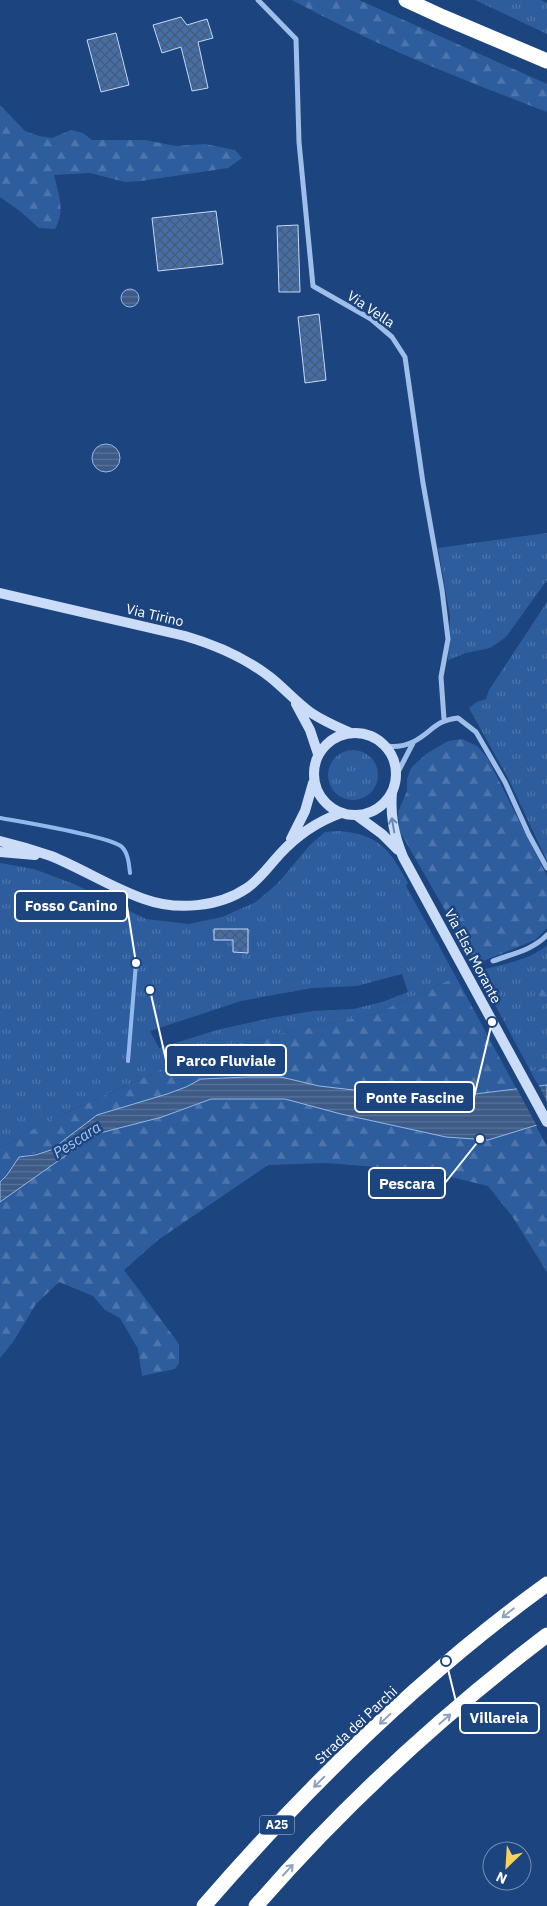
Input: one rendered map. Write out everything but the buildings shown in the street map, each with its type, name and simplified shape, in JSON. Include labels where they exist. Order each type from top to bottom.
[{"type":"highway","points":[[406,0],[443,18],[547,61]]},
{"type":"highway","name":"Strada dei Parchi","points":[[204,1906],[294,1807],[354,1748],[442,1667],[547,1584]]},
{"type":"highway","name":"A25","points":[[256,1906],[319,1837],[383,1775],[472,1694],[547,1635]]},
{"type":"main road","name":"Via Tirino","points":[[0,593],[212,644],[250,664],[317,717],[352,733]]},
{"type":"main road","name":"Via Tirino","points":[[290,694],[307,723],[318,754]]},
{"type":"main road","points":[[352,733],[364,733],[376,738],[385,746],[394,760],[396,776],[392,792],[380,807],[373,812],[356,816],[341,813],[326,804],[316,790],[314,767],[318,754],[332,739],[352,733]]},
{"type":"main road","points":[[280,854],[301,820],[314,781]]},
{"type":"main road","name":"Via Elsa Morante","points":[[392,792],[393,828],[403,857],[547,1122]]},
{"type":"main road","points":[[0,841],[51,856],[141,898],[161,903],[188,905],[212,902],[247,888],[258,879],[298,836],[310,827],[341,813]]},
{"type":"main road","name":"Via Elsa Morante","points":[[356,816],[382,834],[403,857]]},
{"type":"main road","points":[[0,852],[51,856]]},
{"type":"street","name":"Via Vella","points":[[258,0],[296,39],[299,142],[313,286],[371,319],[392,337],[405,357],[448,639],[441,677],[444,720]]},
{"type":"street","points":[[385,746],[396,747],[413,743],[444,720],[458,718],[476,732],[505,782],[529,835],[547,868]]},
{"type":"street","points":[[396,776],[413,743]]},
{"type":"street","points":[[493,961],[527,949],[547,935]]},
{"type":"green space","points":[[292,0],[359,0],[547,84],[547,112],[418,61],[354,32]]},
{"type":"green space","points":[[475,0],[541,0],[547,3],[547,34]]},
{"type":"green space","points":[[0,105],[25,131],[39,136],[52,138],[71,130],[83,133],[92,140],[145,140],[176,146],[205,144],[235,150],[242,158],[228,168],[141,181],[125,182],[90,173],[54,175],[60,202],[60,216],[55,229],[39,228],[0,197]]},
{"type":"green space","points":[[547,533],[547,580],[506,637],[490,648],[466,653],[448,660],[450,616],[438,548]]},
{"type":"green space","points":[[547,602],[547,861],[509,780],[469,708],[477,702],[486,699],[489,690]]},
{"type":"green space","points":[[462,739],[477,746],[487,757],[547,876],[547,928],[535,940],[476,964],[399,830],[398,812],[407,791],[407,779],[411,768],[426,754],[448,741]]},
{"type":"green space","points":[[348,750],[358,750],[371,757],[378,770],[378,780],[371,793],[358,800],[348,800],[339,796],[332,789],[328,780],[328,770],[332,761],[339,754]]},
{"type":"green space","points":[[339,831],[364,836],[374,840],[389,853],[408,883],[406,886],[456,977],[375,1014],[250,1040],[182,1060],[46,1122],[0,1148],[0,863],[34,869],[74,884],[146,919],[189,924],[222,917],[256,902],[278,883],[310,845],[325,832]],"holes":[[[402,974],[408,992],[382,1002],[353,1009],[313,1011],[217,1030],[159,1048],[150,1031],[241,1001],[312,988],[357,986]]]},
{"type":"green space","points":[[547,945],[547,967],[545,967],[541,999],[547,997],[547,1066],[531,1072],[477,971],[523,959]]},
{"type":"green space","points":[[547,967],[547,997],[541,999],[535,982],[537,974]]},
{"type":"green space","points":[[456,977],[516,1088],[475,1094],[414,1097],[319,1086],[281,1077],[201,1079],[167,1094],[97,1115],[51,1150],[19,1157],[0,1182],[0,1148],[46,1122],[182,1060],[250,1040],[375,1014]]},
{"type":"green space","points":[[547,1066],[547,1085],[539,1087],[531,1072]]},
{"type":"green space","points":[[211,1099],[285,1099],[341,1114],[447,1137],[488,1140],[536,1126],[547,1146],[547,1272],[512,1216],[488,1186],[426,1171],[326,1163],[268,1165],[158,1240],[124,1270],[179,1344],[179,1363],[175,1369],[142,1376],[138,1349],[120,1318],[105,1310],[93,1296],[59,1282],[36,1304],[13,1342],[0,1358],[0,1202],[96,1134],[162,1117]]},
{"type":"water","points":[[126,289],[134,289],[139,294],[137,305],[126,307],[121,302],[121,294]]},
{"type":"water","points":[[106,444],[116,448],[120,458],[116,468],[106,472],[96,468],[92,458],[96,448]]},
{"type":"water","name":"Pescara","points":[[281,1077],[319,1086],[414,1097],[475,1094],[547,1085],[547,1122],[488,1140],[446,1137],[341,1114],[285,1099],[211,1099],[162,1117],[96,1134],[0,1202],[0,1182],[19,1157],[51,1150],[97,1115],[167,1094],[201,1079]]},
{"type":"pier","points":[[538,1084],[547,1102],[547,1125],[538,1128],[515,1085]]},
{"type":"waterway","points":[[0,818],[101,838],[114,843],[122,847],[126,852],[130,873]]},
{"type":"waterway","points":[[128,1061],[136,963]]},
{"type":"place","name":"Fosso Canino","points":[[136,963]]},
{"type":"place","name":"Parco Fluviale","points":[[150,990]]},
{"type":"place","name":"Ponte Fascine","points":[[492,1022]]},
{"type":"place","name":"Pescara","points":[[480,1139]]},
{"type":"place","name":"Villareia","points":[[446,1661]]}]
